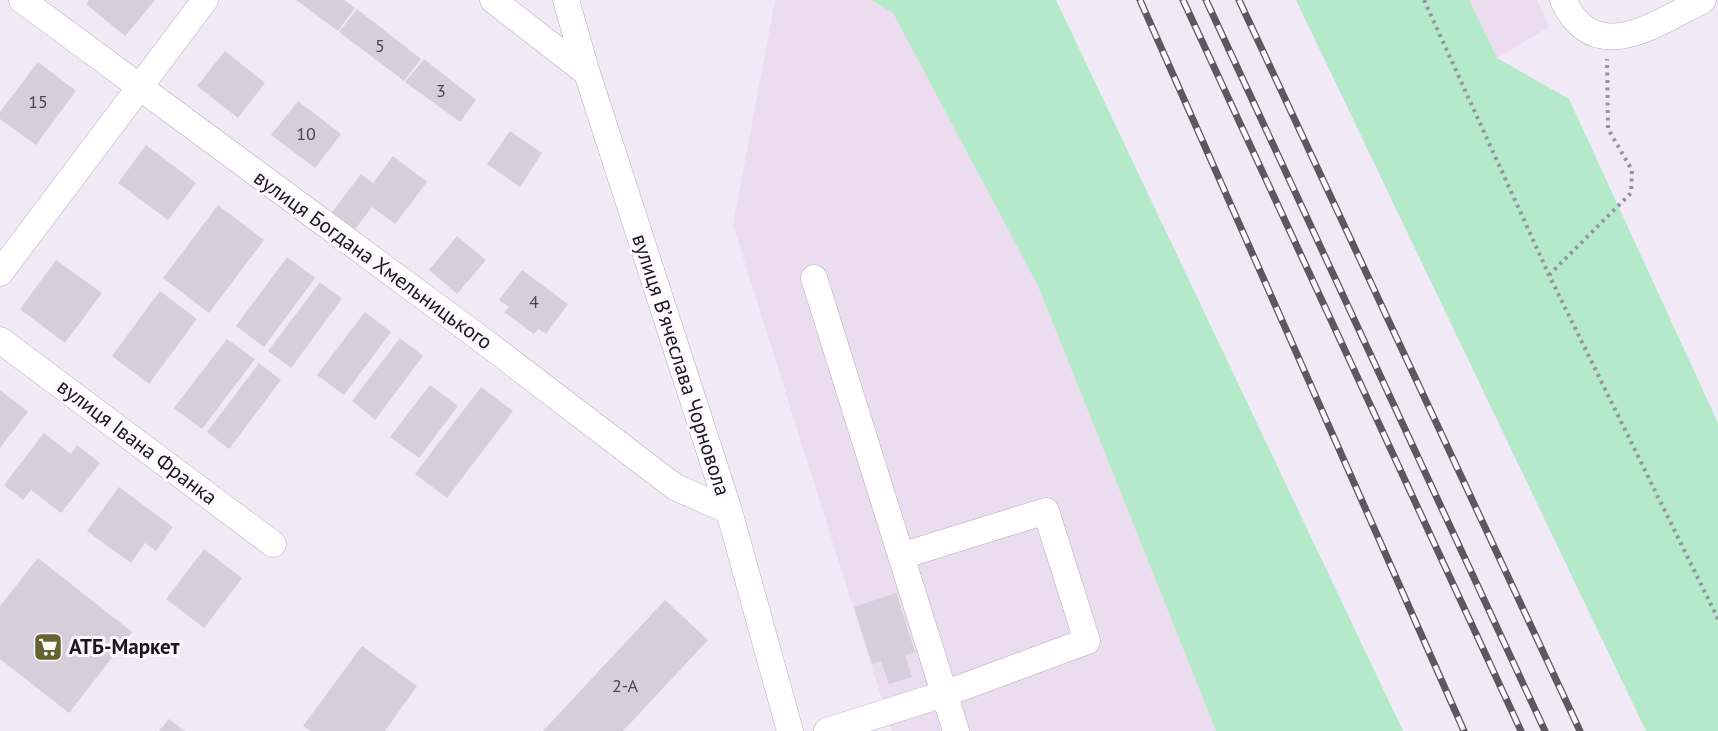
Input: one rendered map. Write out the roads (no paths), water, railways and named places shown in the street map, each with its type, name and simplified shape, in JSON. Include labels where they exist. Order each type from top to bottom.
[{"type":"street","name":"вулиця Богдана Хмельницького","points":[[22,0],[485,342],[657,474],[675,487],[729,511]]},
{"type":"street","points":[[0,273],[205,0]]},
{"type":"street","points":[[493,0],[587,73]]},
{"type":"street","name":"вулиця Вʼячеслава Чорновола","points":[[566,0],[587,73],[729,511],[790,731]]},
{"type":"street","points":[[1563,0],[1582,28],[1606,38],[1631,35],[1703,0]]},
{"type":"street","points":[[814,278],[956,731]]},
{"type":"street","name":"вулиця Івана Франка","points":[[0,340],[273,544]]},
{"type":"street","points":[[827,731],[944,694],[1087,641],[1046,511],[901,556]]},
{"type":"railway","points":[[1140,0],[1464,731]]},
{"type":"railway","points":[[1183,0],[1521,731]]},
{"type":"railway","points":[[1206,0],[1545,731]]},
{"type":"railway","points":[[1239,0],[1580,731]]},
{"type":"place","name":"АТБ-Маркет","points":[[48,647]]}]
